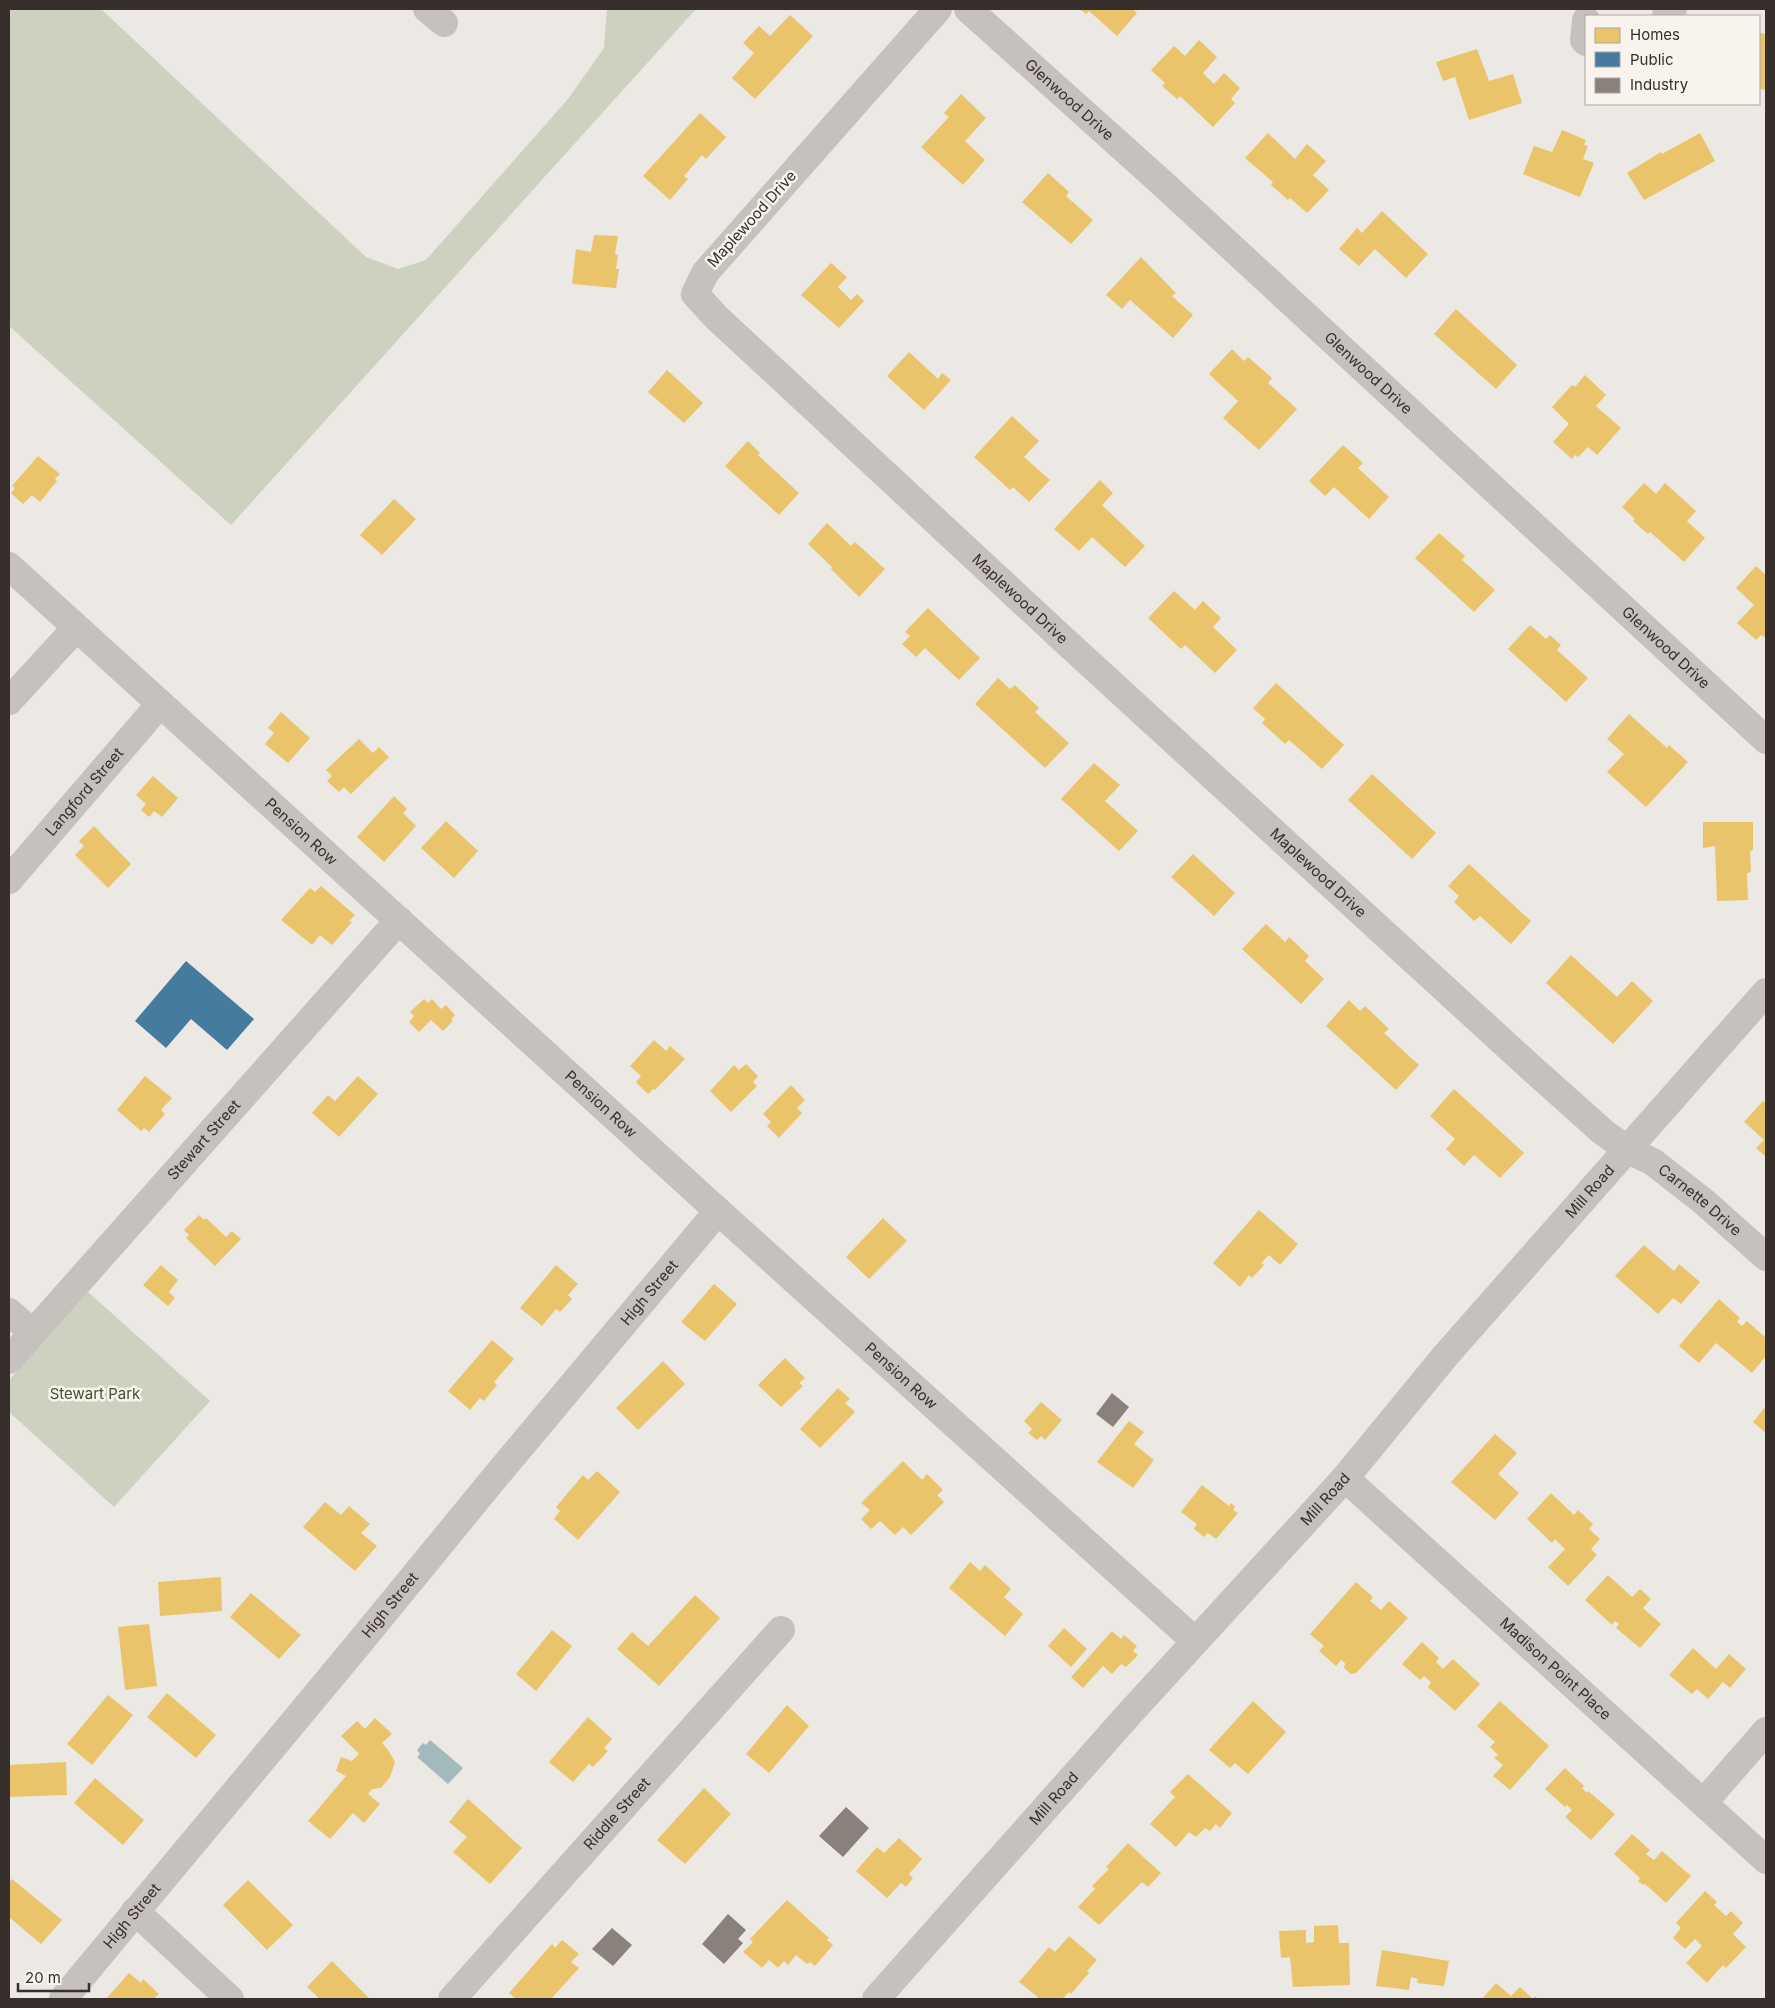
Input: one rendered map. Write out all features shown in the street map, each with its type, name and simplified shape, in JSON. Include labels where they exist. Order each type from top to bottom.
[{"type":"street","name":"Maplewood Drive","points":[[938,9],[705,272],[695,294],[716,317],[1065,641],[1528,1065],[1603,1132],[1628,1150]]},
{"type":"street","name":"Glenwood Drive","points":[[968,9],[1177,197],[1766,740]]},
{"type":"street","name":"Pension Row","points":[[9,566],[718,1211],[1195,1641]]},
{"type":"street","points":[[9,700],[76,628]]},
{"type":"street","name":"Langford Street","points":[[9,880],[160,704]]},
{"type":"street","name":"Stewart Street","points":[[9,1360],[399,920]]},
{"type":"street","name":"Mill Road","points":[[876,1999],[1195,1641],[1345,1478],[1446,1355],[1766,992]]},
{"type":"street","name":"Carnette Drive","points":[[1628,1150],[1654,1162],[1703,1201],[1766,1257]]},
{"type":"street","name":"High Street","points":[[63,1999],[718,1211]]},
{"type":"street","points":[[9,1312],[33,1333]]},
{"type":"street","name":"Madison Point Place","points":[[1345,1478],[1766,1860]]},
{"type":"street","name":"Riddle Street","points":[[452,1999],[781,1630]]},
{"type":"street","points":[[1704,1802],[1766,1731]]},
{"type":"street","points":[[135,1911],[230,1999]]},
{"type":"green space","points":[[9,9],[101,9],[366,257],[398,269],[426,260],[568,99],[604,48],[607,9],[696,9],[231,525],[9,326]]},
{"type":"green space","name":"Stewart Park","points":[[88,1292],[210,1401],[114,1507],[9,1412],[9,1380]]},
{"type":"water","points":[[430,1740],[463,1768],[448,1784],[417,1757],[420,1754],[417,1750],[423,1743],[426,1745]]},
{"type":"building: Homes","points":[[1080,9],[1133,9],[1137,13],[1117,36],[1089,11],[1086,14]]},
{"type":"building: Homes","points":[[790,15],[813,36],[755,99],[732,78],[754,53],[743,43],[759,26],[770,36]]},
{"type":"building: Homes","points":[[1760,33],[1766,34],[1766,90],[1760,89]]},
{"type":"building: Homes","points":[[1199,40],[1217,57],[1203,73],[1214,84],[1224,73],[1240,88],[1231,99],[1235,103],[1213,127],[1180,96],[1177,99],[1162,86],[1165,83],[1151,70],[1174,46],[1185,56]]},
{"type":"building: Homes","points":[[1477,49],[1489,81],[1513,74],[1522,103],[1469,120],[1455,77],[1443,81],[1436,62]]},
{"type":"building: Homes","points":[[961,94],[986,118],[965,141],[985,160],[963,185],[921,147],[949,117],[944,113]]},
{"type":"building: Homes","points":[[700,113],[726,137],[706,159],[702,155],[684,176],[688,179],[670,200],[643,176]]},
{"type":"building: Homes","points":[[1562,130],[1586,140],[1584,145],[1588,146],[1583,159],[1594,163],[1580,197],[1523,174],[1534,146],[1552,152]]},
{"type":"building: Homes","points":[[1268,133],[1295,159],[1307,144],[1326,161],[1313,175],[1329,190],[1307,213],[1271,185],[1273,182],[1245,158]]},
{"type":"building: Homes","points":[[1700,133],[1715,161],[1644,200],[1627,173],[1661,152],[1662,154]]},
{"type":"building: Homes","points":[[1048,173],[1069,192],[1066,196],[1093,220],[1071,244],[1022,202]]},
{"type":"building: Homes","points":[[1382,211],[1428,254],[1406,278],[1375,249],[1359,266],[1339,249],[1357,228],[1362,233]]},
{"type":"building: Homes","points":[[594,235],[618,236],[615,254],[618,255],[616,269],[619,269],[616,288],[572,284],[576,249],[591,252]]},
{"type":"building: Homes","points":[[1141,257],[1176,293],[1172,296],[1193,315],[1173,338],[1130,300],[1122,309],[1106,295]]},
{"type":"building: Homes","points":[[831,263],[847,277],[838,287],[851,300],[857,294],[864,301],[839,328],[801,295]]},
{"type":"building: Homes","points":[[1456,309],[1517,365],[1496,389],[1434,334]]},
{"type":"building: Homes","points":[[1232,349],[1244,361],[1248,357],[1272,378],[1268,383],[1297,409],[1259,450],[1223,418],[1238,401],[1209,374]]},
{"type":"building: Homes","points":[[909,352],[938,379],[942,373],[951,380],[924,410],[887,376]]},
{"type":"building: Homes","points":[[667,370],[703,403],[684,423],[648,392]]},
{"type":"building: Homes","points":[[1585,375],[1606,395],[1596,406],[1621,428],[1597,455],[1588,447],[1578,457],[1575,455],[1572,459],[1553,442],[1569,424],[1552,407],[1572,385],[1575,387]]},
{"type":"building: Homes","points":[[1012,416],[1039,441],[1024,457],[1050,480],[1029,502],[1013,487],[1010,490],[974,457]]},
{"type":"building: Homes","points":[[748,441],[760,453],[758,455],[799,493],[779,515],[725,466]]},
{"type":"building: Homes","points":[[1343,445],[1363,463],[1358,468],[1389,497],[1369,519],[1334,487],[1325,496],[1309,481]]},
{"type":"building: Homes","points":[[38,456],[60,474],[55,479],[57,481],[40,502],[32,495],[23,504],[11,493],[15,488],[12,486]]},
{"type":"building: Homes","points":[[1100,480],[1113,493],[1102,505],[1145,546],[1125,567],[1092,537],[1079,551],[1054,529]]},
{"type":"building: Homes","points":[[1644,483],[1656,494],[1665,483],[1696,511],[1687,521],[1705,538],[1684,562],[1650,532],[1648,534],[1633,521],[1635,519],[1622,507]]},
{"type":"building: Homes","points":[[394,499],[416,519],[382,555],[360,535]]},
{"type":"building: Homes","points":[[827,523],[851,546],[855,542],[885,569],[859,597],[808,544]]},
{"type":"building: Homes","points":[[1439,533],[1465,556],[1462,560],[1495,590],[1474,612],[1415,558]]},
{"type":"building: Homes","points":[[1756,566],[1766,575],[1766,635],[1764,637],[1761,635],[1756,640],[1737,623],[1754,605],[1736,588]]},
{"type":"building: Homes","points":[[1174,591],[1195,610],[1203,601],[1221,618],[1213,627],[1237,650],[1215,673],[1185,645],[1181,649],[1148,618]]},
{"type":"building: Homes","points":[[928,608],[980,658],[959,680],[925,648],[916,657],[902,644],[910,636],[905,632]]},
{"type":"building: Homes","points":[[1530,625],[1546,639],[1550,635],[1561,645],[1557,650],[1588,678],[1566,702],[1508,649]]},
{"type":"building: Homes","points":[[998,678],[1010,689],[1015,685],[1039,708],[1035,712],[1069,743],[1045,768],[975,704]]},
{"type":"building: Homes","points":[[1276,683],[1344,745],[1322,769],[1289,740],[1285,744],[1262,723],[1265,719],[1253,708]]},
{"type":"building: Homes","points":[[281,712],[310,738],[288,763],[265,744],[274,733],[268,728]]},
{"type":"building: Homes","points":[[1629,714],[1667,748],[1669,745],[1688,762],[1646,807],[1607,772],[1624,754],[1607,739]]},
{"type":"building: Homes","points":[[359,739],[373,753],[379,747],[389,757],[351,794],[344,787],[339,792],[327,781],[332,776],[326,770]]},
{"type":"building: Homes","points":[[1094,763],[1120,785],[1105,801],[1138,831],[1119,851],[1061,799]]},
{"type":"building: Homes","points":[[1372,774],[1436,833],[1412,859],[1348,800]]},
{"type":"building: Homes","points":[[153,776],[178,798],[162,817],[154,811],[149,817],[141,810],[146,804],[136,795]]},
{"type":"building: Homes","points":[[394,796],[407,809],[403,813],[416,826],[384,862],[357,837]]},
{"type":"building: Homes","points":[[446,821],[478,851],[454,878],[421,848]]},
{"type":"building: Homes","points":[[1703,822],[1753,822],[1753,850],[1750,851],[1751,872],[1747,873],[1748,900],[1717,901],[1715,846],[1703,848]]},
{"type":"building: Homes","points":[[94,826],[131,864],[108,888],[75,855],[84,846],[79,841]]},
{"type":"building: Homes","points":[[1193,854],[1235,893],[1214,916],[1171,877]]},
{"type":"building: Homes","points":[[1469,864],[1531,921],[1511,944],[1480,916],[1474,921],[1454,902],[1459,896],[1448,886]]},
{"type":"building: Homes","points":[[321,886],[355,915],[349,921],[352,922],[332,945],[320,935],[312,945],[281,920],[310,888],[315,892]]},
{"type":"building: Homes","points":[[1266,924],[1285,942],[1289,937],[1309,956],[1305,961],[1324,979],[1301,1004],[1242,949]]},
{"type":"building: Homes","points":[[1571,955],[1617,997],[1632,981],[1653,1001],[1613,1044],[1546,983]]},
{"type":"building: Homes","points":[[424,999],[428,1003],[432,999],[441,1009],[446,1005],[455,1015],[451,1020],[453,1021],[443,1031],[431,1020],[419,1032],[409,1022],[414,1016],[410,1012]]},
{"type":"building: Homes","points":[[1349,1000],[1360,1011],[1365,1006],[1389,1029],[1384,1033],[1419,1065],[1396,1090],[1326,1026]]},
{"type":"building: Homes","points":[[654,1040],[666,1051],[670,1046],[685,1059],[655,1090],[653,1089],[648,1094],[636,1082],[641,1076],[630,1066]]},
{"type":"building: Homes","points":[[746,1064],[758,1076],[753,1082],[757,1086],[731,1112],[710,1091],[734,1065],[739,1070]]},
{"type":"building: Homes","points":[[145,1076],[172,1098],[161,1110],[165,1114],[149,1132],[144,1128],[141,1131],[117,1110]]},
{"type":"building: Homes","points":[[358,1076],[378,1094],[339,1137],[312,1113],[328,1095],[335,1101]]},
{"type":"building: Homes","points":[[791,1085],[805,1100],[797,1108],[802,1113],[779,1138],[767,1126],[771,1122],[763,1114]]},
{"type":"building: Homes","points":[[1454,1089],[1524,1153],[1500,1178],[1474,1155],[1464,1166],[1446,1149],[1455,1139],[1430,1116]]},
{"type":"building: Homes","points":[[1763,1101],[1766,1103],[1766,1157],[1756,1148],[1764,1140],[1744,1122]]},
{"type":"building: Homes","points":[[1259,1210],[1298,1244],[1280,1265],[1269,1255],[1261,1263],[1264,1265],[1252,1278],[1249,1275],[1240,1287],[1213,1263]]},
{"type":"building: Homes","points":[[199,1215],[204,1220],[206,1218],[226,1237],[232,1231],[241,1239],[215,1266],[186,1238],[189,1235],[184,1230]]},
{"type":"building: Homes","points":[[883,1218],[907,1241],[869,1279],[846,1257]]},
{"type":"building: Homes","points":[[1644,1245],[1674,1271],[1679,1264],[1700,1282],[1681,1304],[1673,1298],[1658,1314],[1615,1276]]},
{"type":"building: Homes","points":[[161,1265],[178,1280],[169,1292],[175,1298],[168,1306],[143,1285]]},
{"type":"building: Homes","points":[[556,1265],[578,1284],[568,1295],[572,1299],[560,1312],[556,1309],[542,1326],[520,1308]]},
{"type":"building: Homes","points":[[714,1284],[737,1304],[705,1341],[681,1322]]},
{"type":"building: Homes","points":[[1719,1299],[1740,1318],[1737,1322],[1742,1326],[1747,1321],[1766,1338],[1766,1356],[1752,1373],[1716,1343],[1699,1363],[1679,1346]]},
{"type":"building: Homes","points":[[492,1340],[514,1359],[494,1382],[497,1385],[484,1401],[480,1398],[470,1410],[448,1391]]},
{"type":"building: Homes","points":[[785,1358],[805,1378],[799,1383],[803,1386],[781,1407],[758,1385]]},
{"type":"building: Homes","points":[[663,1361],[685,1384],[638,1430],[616,1408]]},
{"type":"building: Homes","points":[[838,1388],[850,1399],[845,1403],[855,1412],[820,1448],[800,1429]]},
{"type":"building: Homes","points":[[1041,1402],[1062,1420],[1045,1440],[1041,1436],[1037,1440],[1028,1433],[1032,1429],[1024,1421]]},
{"type":"building: Homes","points":[[1766,1406],[1766,1433],[1753,1422]]},
{"type":"building: Homes","points":[[1129,1421],[1144,1432],[1134,1444],[1154,1460],[1133,1488],[1097,1462]]},
{"type":"building: Homes","points":[[1495,1434],[1517,1453],[1498,1474],[1519,1493],[1495,1520],[1451,1482]]},
{"type":"building: Homes","points":[[903,1461],[922,1480],[927,1474],[943,1490],[937,1495],[944,1502],[911,1535],[903,1527],[895,1535],[880,1521],[871,1529],[861,1519],[870,1510],[861,1503]]},
{"type":"building: Homes","points":[[597,1471],[620,1492],[578,1540],[554,1519],[560,1511],[556,1507],[583,1475],[588,1480]]},
{"type":"building: Homes","points":[[1202,1485],[1229,1506],[1231,1503],[1235,1507],[1233,1510],[1238,1513],[1216,1539],[1208,1533],[1204,1537],[1194,1529],[1197,1524],[1181,1512]]},
{"type":"building: Homes","points":[[1551,1493],[1574,1515],[1578,1510],[1593,1524],[1589,1529],[1600,1539],[1591,1549],[1597,1555],[1568,1586],[1548,1567],[1565,1549],[1555,1539],[1552,1543],[1527,1519]]},
{"type":"building: Homes","points":[[325,1502],[341,1515],[349,1506],[370,1524],[361,1533],[377,1546],[355,1571],[303,1527]]},
{"type":"building: Homes","points":[[970,1562],[980,1571],[985,1565],[1011,1589],[1004,1597],[1023,1614],[1005,1636],[949,1588]]},
{"type":"building: Homes","points":[[1608,1575],[1632,1597],[1640,1589],[1651,1599],[1643,1608],[1661,1624],[1640,1648],[1616,1628],[1619,1624],[1615,1621],[1612,1625],[1585,1600]]},
{"type":"building: Homes","points":[[221,1577],[222,1611],[160,1616],[158,1582]]},
{"type":"building: Homes","points":[[1356,1582],[1373,1597],[1370,1601],[1381,1610],[1389,1601],[1408,1618],[1356,1673],[1351,1674],[1344,1668],[1345,1663],[1341,1660],[1336,1666],[1319,1651],[1324,1646],[1310,1634]]},
{"type":"building: Homes","points":[[251,1593],[301,1635],[279,1659],[230,1617]]},
{"type":"building: Homes","points":[[695,1595],[720,1618],[659,1686],[617,1649],[632,1632],[648,1646]]},
{"type":"building: Homes","points":[[149,1624],[157,1686],[125,1690],[118,1627]]},
{"type":"building: Homes","points":[[1064,1628],[1087,1649],[1071,1667],[1048,1646]]},
{"type":"building: Homes","points":[[552,1630],[572,1646],[536,1691],[516,1674]]},
{"type":"building: Homes","points":[[1112,1631],[1121,1639],[1124,1635],[1137,1646],[1133,1651],[1138,1655],[1126,1667],[1121,1664],[1112,1674],[1103,1666],[1083,1688],[1071,1677]]},
{"type":"building: Homes","points":[[1422,1642],[1439,1658],[1436,1662],[1443,1669],[1453,1659],[1480,1684],[1455,1711],[1428,1687],[1431,1682],[1424,1676],[1420,1680],[1402,1664]]},
{"type":"building: Homes","points":[[1693,1648],[1716,1669],[1729,1654],[1746,1669],[1730,1688],[1723,1682],[1708,1699],[1697,1689],[1692,1694],[1669,1675]]},
{"type":"building: Homes","points":[[167,1693],[216,1735],[196,1758],[147,1717]]},
{"type":"building: Homes","points":[[108,1695],[133,1715],[92,1765],[67,1744]]},
{"type":"building: Homes","points":[[1253,1701],[1286,1732],[1248,1774],[1235,1763],[1230,1768],[1209,1750]]},
{"type":"building: Homes","points":[[1500,1701],[1549,1746],[1510,1790],[1493,1776],[1503,1765],[1494,1758],[1498,1755],[1490,1747],[1495,1742],[1477,1726]]},
{"type":"building: Homes","points":[[787,1705],[809,1726],[769,1773],[746,1754]]},
{"type":"building: Homes","points":[[588,1717],[612,1739],[604,1748],[608,1751],[593,1767],[589,1764],[573,1782],[549,1762]]},
{"type":"building: Homes","points":[[375,1718],[392,1734],[382,1743],[395,1762],[390,1777],[381,1788],[372,1789],[368,1794],[380,1804],[364,1823],[353,1813],[330,1839],[308,1821],[346,1776],[336,1771],[341,1757],[352,1761],[359,1754],[341,1736],[357,1721],[365,1729]]},
{"type":"building: Homes","points":[[66,1762],[67,1795],[9,1797],[9,1765]]},
{"type":"building: Homes","points":[[1565,1768],[1584,1786],[1582,1788],[1587,1793],[1588,1791],[1615,1814],[1591,1840],[1565,1817],[1572,1810],[1567,1805],[1565,1807],[1545,1789]]},
{"type":"building: Homes","points":[[1188,1774],[1232,1813],[1220,1828],[1216,1824],[1210,1831],[1205,1828],[1196,1837],[1189,1832],[1176,1847],[1150,1824],[1175,1797],[1170,1792]]},
{"type":"building: Homes","points":[[95,1778],[144,1820],[123,1845],[74,1803]]},
{"type":"building: Homes","points":[[704,1788],[731,1814],[685,1864],[657,1840]]},
{"type":"building: Homes","points":[[468,1799],[522,1848],[490,1884],[453,1852],[467,1837],[449,1822]]},
{"type":"building: Homes","points":[[1632,1834],[1650,1850],[1646,1854],[1654,1860],[1662,1851],[1691,1876],[1666,1903],[1645,1884],[1643,1885],[1638,1881],[1640,1878],[1614,1854]]},
{"type":"building: Homes","points":[[899,1838],[922,1859],[909,1874],[913,1878],[906,1887],[901,1883],[887,1898],[856,1871],[877,1847],[884,1853]]},
{"type":"building: Homes","points":[[1128,1843],[1161,1873],[1148,1887],[1142,1882],[1099,1925],[1078,1907],[1095,1889],[1092,1886],[1109,1869],[1106,1867]]},
{"type":"building: Homes","points":[[12,1879],[62,1920],[41,1944],[9,1917],[9,1883]]},
{"type":"building: Homes","points":[[248,1880],[293,1925],[267,1950],[223,1905]]},
{"type":"building: Homes","points":[[1705,1891],[1717,1902],[1714,1905],[1726,1916],[1731,1911],[1743,1923],[1733,1934],[1746,1947],[1726,1968],[1723,1965],[1707,1983],[1686,1963],[1702,1946],[1695,1939],[1685,1949],[1673,1938],[1681,1928],[1676,1923]]},
{"type":"building: Homes","points":[[787,1900],[829,1938],[827,1940],[833,1945],[815,1966],[810,1962],[807,1964],[796,1955],[788,1965],[784,1961],[778,1968],[769,1960],[762,1968],[743,1952],[753,1942],[750,1939]]},
{"type":"building: Homes","points":[[1338,1925],[1339,1943],[1349,1943],[1350,1985],[1293,1987],[1290,1957],[1281,1958],[1279,1931],[1306,1930],[1306,1943],[1314,1942],[1314,1926]]},
{"type":"building: Homes","points":[[1069,1936],[1097,1960],[1087,1971],[1089,1973],[1071,1994],[1069,1992],[1062,1999],[1040,1999],[1019,1982],[1049,1947],[1055,1952]]},
{"type":"building: Homes","points":[[562,1940],[579,1954],[571,1962],[579,1968],[551,1999],[516,1999],[509,1993],[552,1944],[555,1948]]},
{"type":"building: Homes","points":[[1382,1950],[1449,1961],[1444,1986],[1417,1983],[1418,1979],[1411,1977],[1409,1990],[1376,1986]]},
{"type":"building: Homes","points":[[332,1961],[370,1999],[320,1999],[307,1987]]},
{"type":"building: Homes","points":[[129,1973],[141,1983],[143,1979],[159,1994],[155,1997],[158,1999],[106,1999]]},
{"type":"building: Homes","points":[[1496,1983],[1511,1996],[1520,1987],[1533,1999],[1482,1999]]},
{"type":"building: Public","points":[[186,961],[254,1019],[227,1050],[191,1019],[166,1048],[135,1021]]},
{"type":"building: Industry","points":[[1112,1393],[1129,1407],[1113,1427],[1096,1414]]},
{"type":"building: Industry","points":[[846,1807],[869,1828],[843,1857],[819,1836]]},
{"type":"building: Industry","points":[[728,1914],[746,1930],[738,1939],[743,1943],[724,1964],[702,1944]]},
{"type":"building: Industry","points":[[612,1928],[632,1945],[613,1966],[592,1949]]}]
